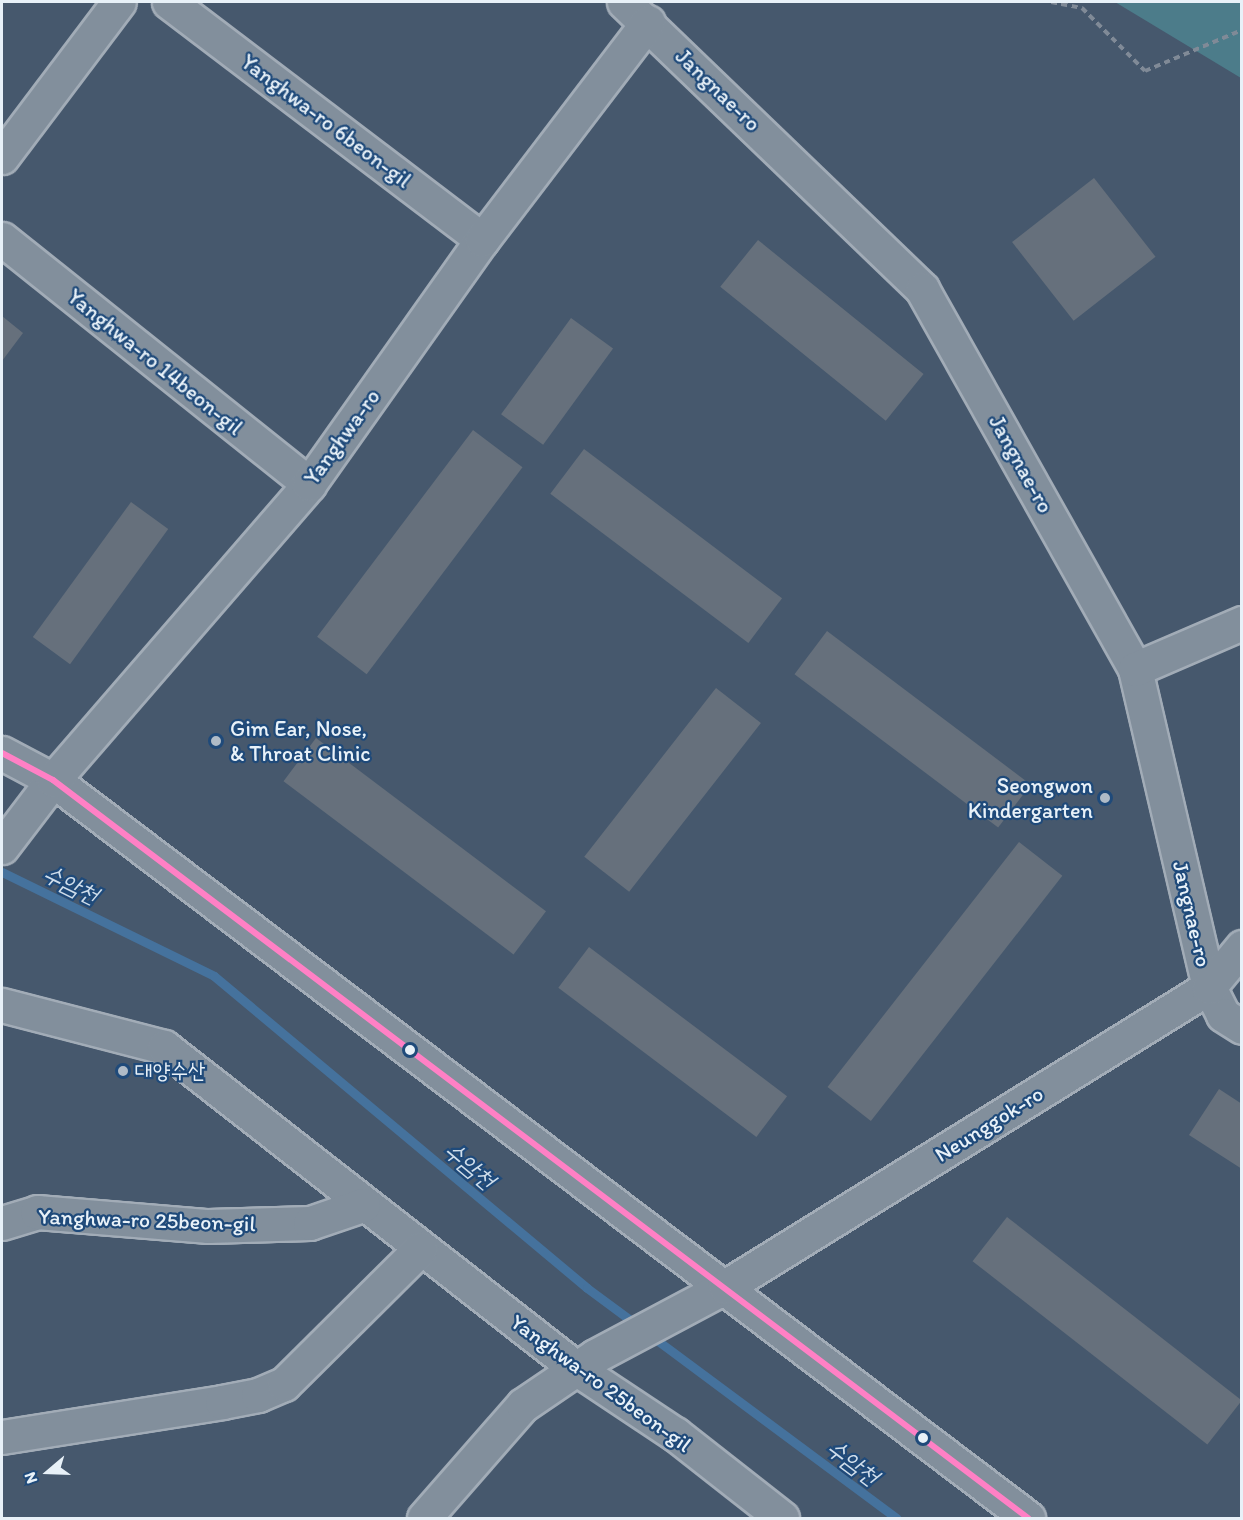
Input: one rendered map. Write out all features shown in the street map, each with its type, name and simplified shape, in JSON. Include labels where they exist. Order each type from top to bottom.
[{"type":"street","points":[[2,157],[119,2]]},
{"type":"street","name":"Yanghwa-ro 6beon-gil","points":[[169,2],[482,240]]},
{"type":"street","name":"Yanghwa-ro","points":[[6,839],[52,780],[309,484],[482,240],[636,12]]},
{"type":"street","name":"Jangnae-ro","points":[[636,12],[922,289],[1135,669],[1209,987],[1223,1016],[1242,1027]]},
{"type":"street","name":"Yanghwa-ro 14beon-gil","points":[[2,238],[309,484]]},
{"type":"street","points":[[1135,669],[1242,622]]},
{"type":"street","points":[[2,753],[52,780],[1028,1518]]},
{"type":"street","name":"Neunggok-ro","points":[[424,1518],[523,1405],[586,1362],[680,1309],[725,1287],[1209,987],[1242,947]]},
{"type":"street","name":"Yanghwa-ro 25beon-gil","points":[[2,1005],[164,1047],[420,1248],[586,1362],[782,1518]]},
{"type":"street","name":"Yanghwa-ro 25beon-gil","points":[[2,1223],[36,1212],[208,1226],[310,1223],[363,1205]]},
{"type":"street","points":[[2,1437],[222,1402],[258,1395],[284,1384],[420,1248]]},
{"type":"path","points":[[1051,2],[1082,8],[1145,71],[1242,30]]},
{"type":"shaded area","points":[[1115,2],[1241,2],[1241,78]]},
{"type":"building","points":[[1094,178],[1156,257],[1074,321],[1012,242]]},
{"type":"building","points":[[758,240],[924,374],[886,421],[720,287]]},
{"type":"building","points":[[2,316],[23,333],[2,361]]},
{"type":"building","points":[[571,318],[613,349],[543,445],[501,414]]},
{"type":"building","points":[[473,430],[523,467],[367,674],[317,637]]},
{"type":"building","points":[[584,449],[782,598],[748,643],[550,494]]},
{"type":"building","points":[[131,502],[168,529],[70,664],[33,637]]},
{"type":"building","points":[[827,631],[1031,784],[998,828],[795,674]]},
{"type":"building","points":[[716,688],[761,723],[629,892],[584,857]]},
{"type":"building","points":[[316,738],[546,911],[514,954],[284,781]]},
{"type":"building","points":[[1019,842],[1062,876],[871,1121],[828,1087]]},
{"type":"building","points":[[589,947],[787,1096],[756,1137],[558,988]]},
{"type":"building","points":[[1219,1089],[1242,1104],[1242,1169],[1189,1135]]},
{"type":"building","points":[[1007,1217],[1242,1400],[1207,1445],[973,1261]]},
{"type":"waterway","name":"수암천","points":[[2,872],[214,976],[587,1288],[637,1325]]},
{"type":"waterway","name":"수암천","points":[[650,1335],[896,1518]]},
{"type":"transit line","points":[[2,753],[53,780],[1028,1518]]},
{"type":"place","name":"Gim Ear, Nose, & Throat Clinic","points":[[216,741]]},
{"type":"place","name":"Seongwon Kindergarten","points":[[1105,798]]},
{"type":"place","name":"대양수산","points":[[123,1071]]}]
